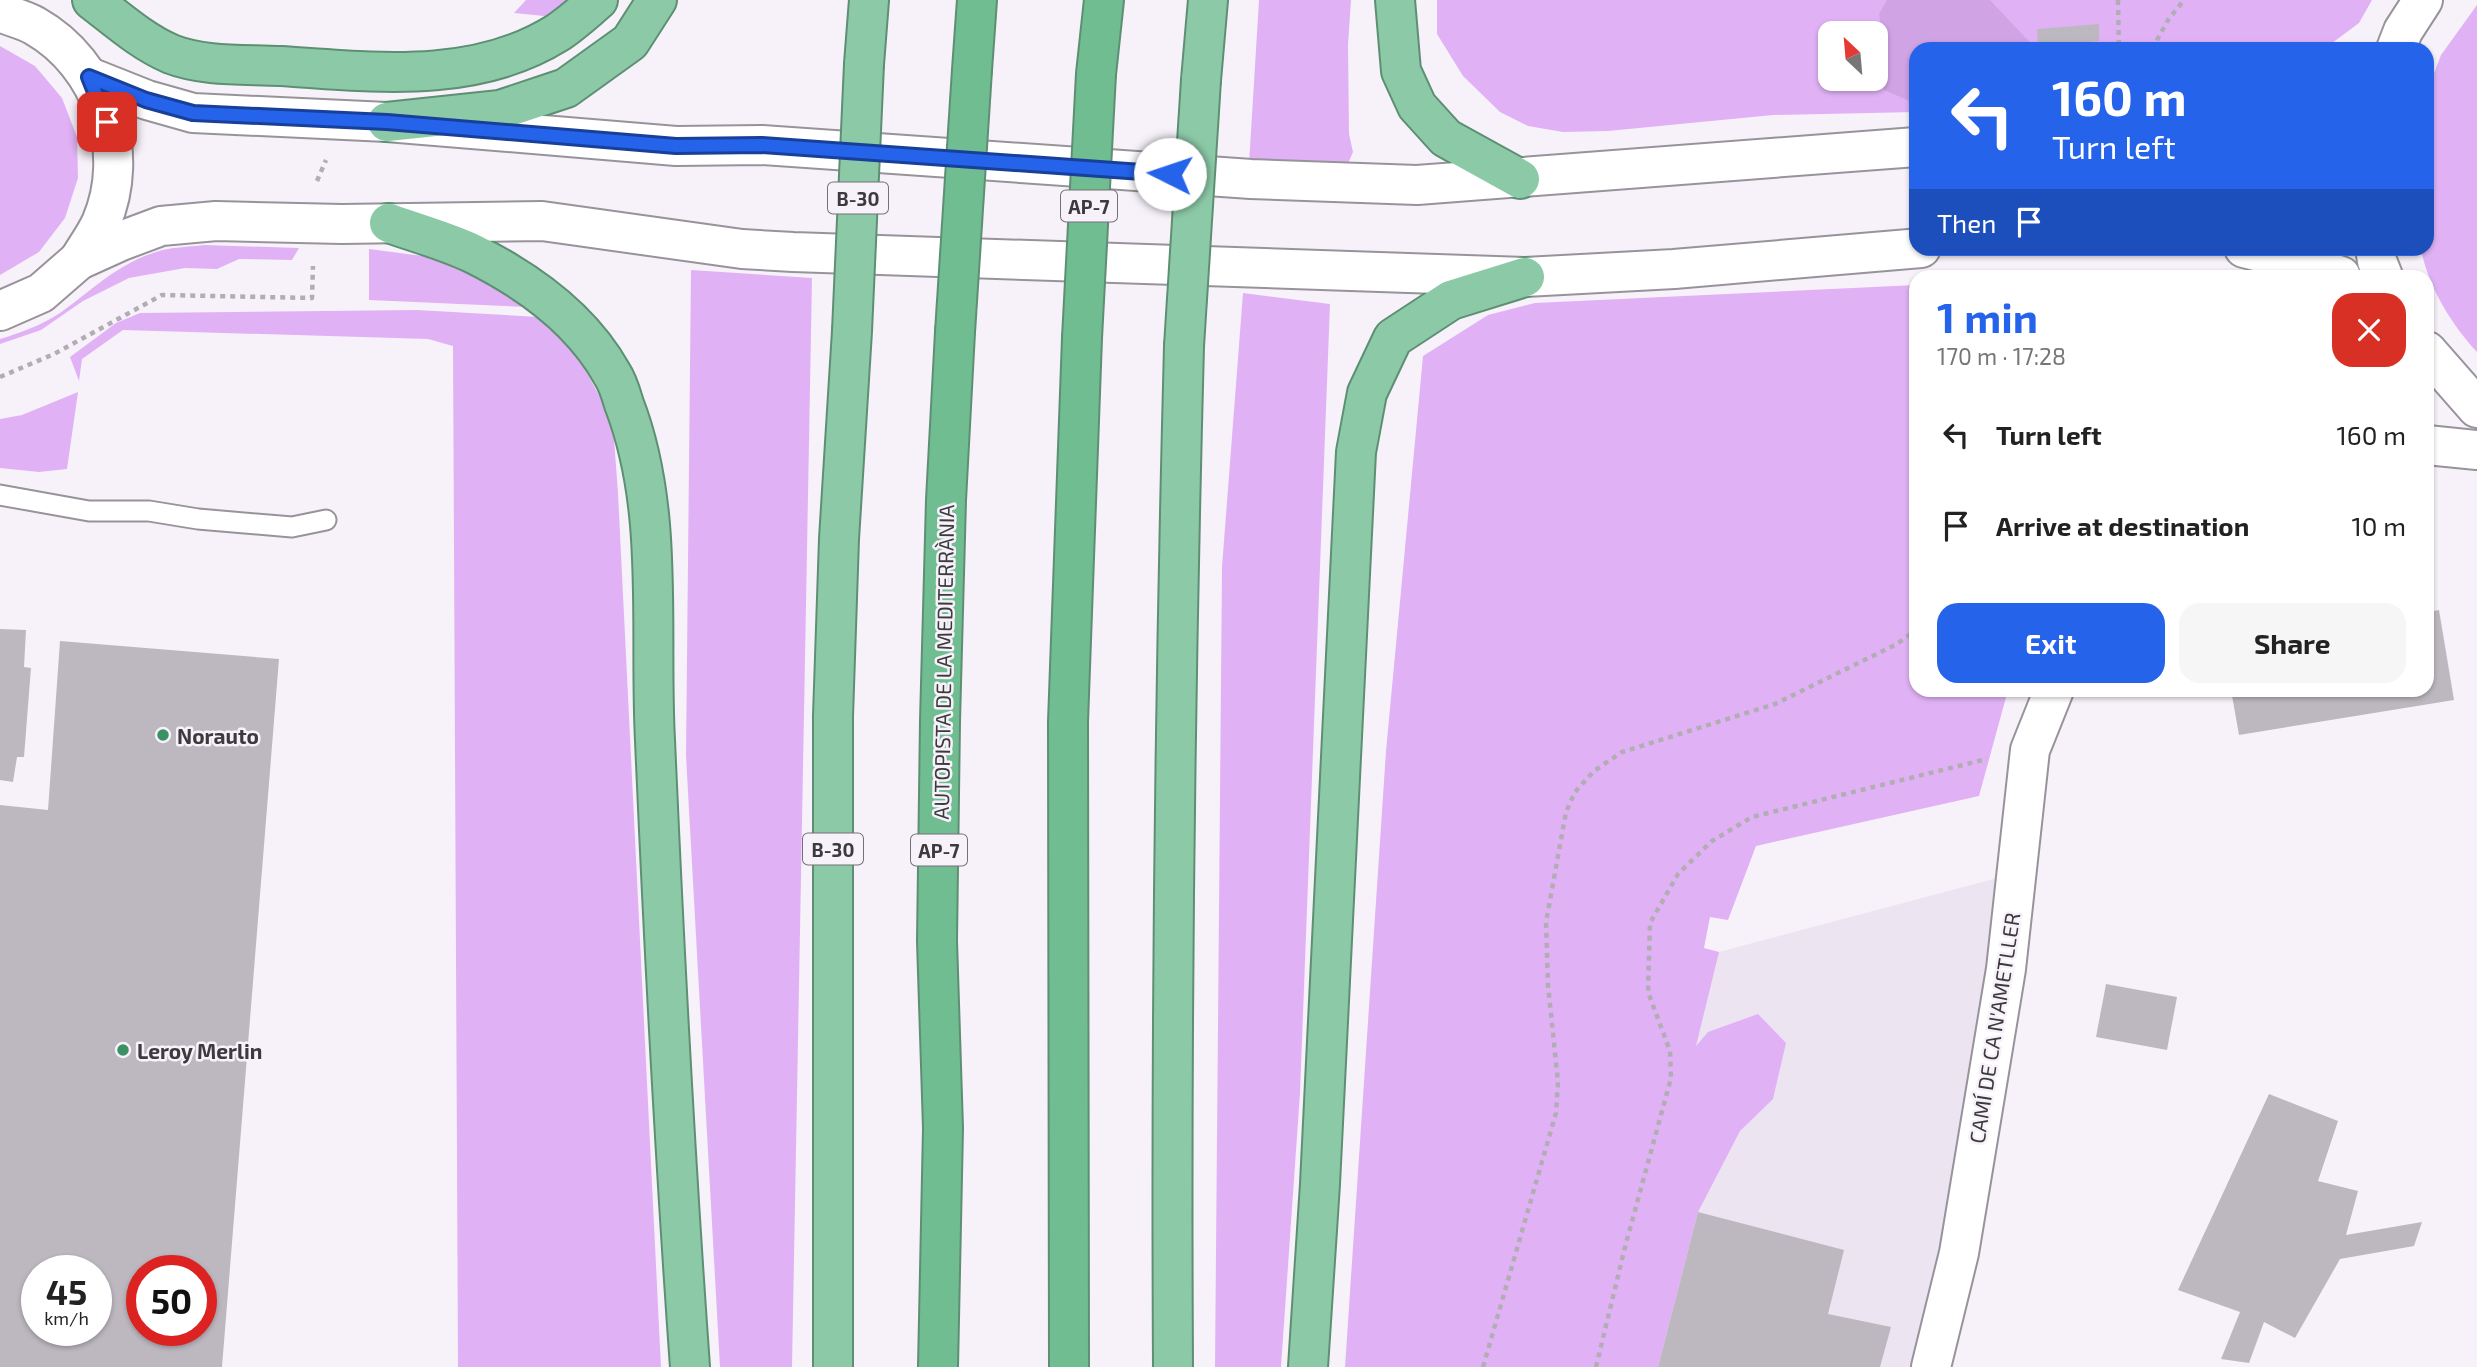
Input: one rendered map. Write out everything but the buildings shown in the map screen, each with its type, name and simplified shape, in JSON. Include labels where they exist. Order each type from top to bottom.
[{"type":"highway","points":[[92,0],[142,39],[172,54],[205,61],[387,72],[444,70],[500,59],[556,33],[598,0]]},
{"type":"highway","points":[[387,122],[500,110],[566,88],[631,41],[657,0]]},
{"type":"highway","name":"B-30","points":[[833,1367],[833,716],[839,540],[869,0]]},
{"type":"highway","name":"AUTOPISTA DE LA MEDITERRÀNIA","points":[[938,1367],[943,1128],[937,941],[946,500],[977,0]]},
{"type":"highway","name":"AP-7","points":[[1069,1367],[1068,722],[1082,338],[1096,74],[1104,0]]},
{"type":"highway","points":[[1173,1367],[1171,1075],[1176,673],[1184,346],[1208,0]]},
{"type":"highway","points":[[1395,0],[1401,71],[1417,106],[1446,138],[1520,179]]},
{"type":"highway","points":[[390,223],[471,253],[517,278],[553,305],[587,338],[613,375],[631,422],[642,467],[650,519],[655,748],[673,1115],[690,1367]]},
{"type":"highway","points":[[1308,1367],[1320,1184],[1356,452],[1367,393],[1393,338],[1451,300],[1525,277]]},
{"type":"main road","points":[[2396,42],[2423,0]]},
{"type":"main road","points":[[0,12],[35,26],[73,55],[89,77],[103,106],[112,138],[112,181],[101,223],[79,260],[41,293],[0,311]]},
{"type":"main road","points":[[89,77],[146,100],[193,113],[387,122],[676,146],[762,145],[1251,179],[1418,185],[1909,148]]},
{"type":"main road","points":[[79,260],[161,226],[216,220],[313,223],[542,221],[742,249],[793,252],[1525,277],[1674,269],[1909,249]]},
{"type":"main road","points":[[2275,256],[2324,270]]},
{"type":"main road","points":[[2434,359],[2477,408]]},
{"type":"main road","points":[[2434,446],[2477,450]]},
{"type":"main road","name":"CAMÍ DE CA N'AMETLLER","points":[[1931,1367],[1959,1253],[2006,969],[2030,750],[2051,697]]},
{"type":"lane","points":[[0,495],[89,510],[149,511],[198,519],[292,527],[326,520]]},
{"type":"path","points":[[2118,0],[2119,42]]},
{"type":"path","points":[[2156,42],[2168,20],[2184,0]]},
{"type":"path","points":[[0,376],[54,354],[162,295],[312,298],[313,223]]},
{"type":"path","points":[[1483,1367],[1556,1112],[1556,1062],[1548,985],[1546,922],[1566,812],[1576,792],[1594,771],[1622,752],[1774,704],[1909,635]]},
{"type":"path","points":[[1596,1367],[1671,1078],[1670,1051],[1648,992],[1650,923],[1678,874],[1713,841],[1752,817],[1999,757]]},
{"type":"shaded area","points":[[526,0],[566,0],[554,17],[514,13]]},
{"type":"shaded area","points":[[1259,0],[1351,0],[1348,45],[1349,134],[1353,152],[1346,168],[1249,164]]},
{"type":"shaded area","points":[[1437,0],[2372,0],[2359,23],[2333,42],[1909,42],[1909,112],[1773,115],[1608,131],[1563,132],[1528,126],[1500,112],[1463,76],[1437,34]]},
{"type":"shaded area","points":[[1887,0],[1990,0],[2029,42],[1909,42],[1909,101],[1886,91],[1888,21],[1880,21],[1879,14]]},
{"type":"shaded area","points":[[2477,5],[2477,352],[2442,304],[2434,288],[2434,270],[2426,270],[2422,256],[2434,256],[2434,74],[2441,55]]},
{"type":"shaded area","points":[[0,46],[35,66],[62,98],[77,137],[78,178],[65,218],[39,252],[0,275]]},
{"type":"shaded area","points":[[204,245],[299,248],[292,260],[239,259],[217,269],[185,268],[129,278],[83,301],[41,330],[0,344],[0,339],[31,328],[60,313],[105,279],[142,257],[168,249]]},
{"type":"shaded area","points":[[369,249],[438,258],[473,271],[527,307],[369,300]]},
{"type":"shaded area","points":[[691,270],[812,278],[792,1367],[720,1367],[686,756]]},
{"type":"shaded area","points":[[1909,285],[1909,697],[2006,697],[1979,796],[1756,846],[1728,920],[1710,917],[1704,948],[1719,952],[1696,1046],[1708,1032],[1758,1014],[1786,1043],[1773,1099],[1740,1131],[1698,1212],[1658,1367],[1345,1367],[1386,751],[1423,356],[1488,315],[1535,303]]},
{"type":"shaded area","points":[[1243,293],[1330,304],[1300,1093],[1281,1367],[1215,1367],[1222,567]]},
{"type":"shaded area","points":[[417,310],[539,317],[576,353],[607,410],[614,439],[661,1367],[458,1367],[453,346],[428,339],[123,330],[82,359],[79,381],[70,357],[116,323],[140,313]]},
{"type":"shaded area","points":[[78,392],[67,469],[39,472],[0,468],[0,419],[22,415]]},
{"type":"shaded area","points":[[2016,873],[1931,1367],[1506,1367],[1667,981],[1719,952]]},
{"type":"place","name":"Norauto","points":[[163,735]]},
{"type":"place","name":"Leroy Merlin","points":[[123,1050]]},
{"type":"route","points":[[107,122],[103,106],[89,77],[146,100],[193,113],[387,122],[676,146],[762,145],[1170,174]]}]
